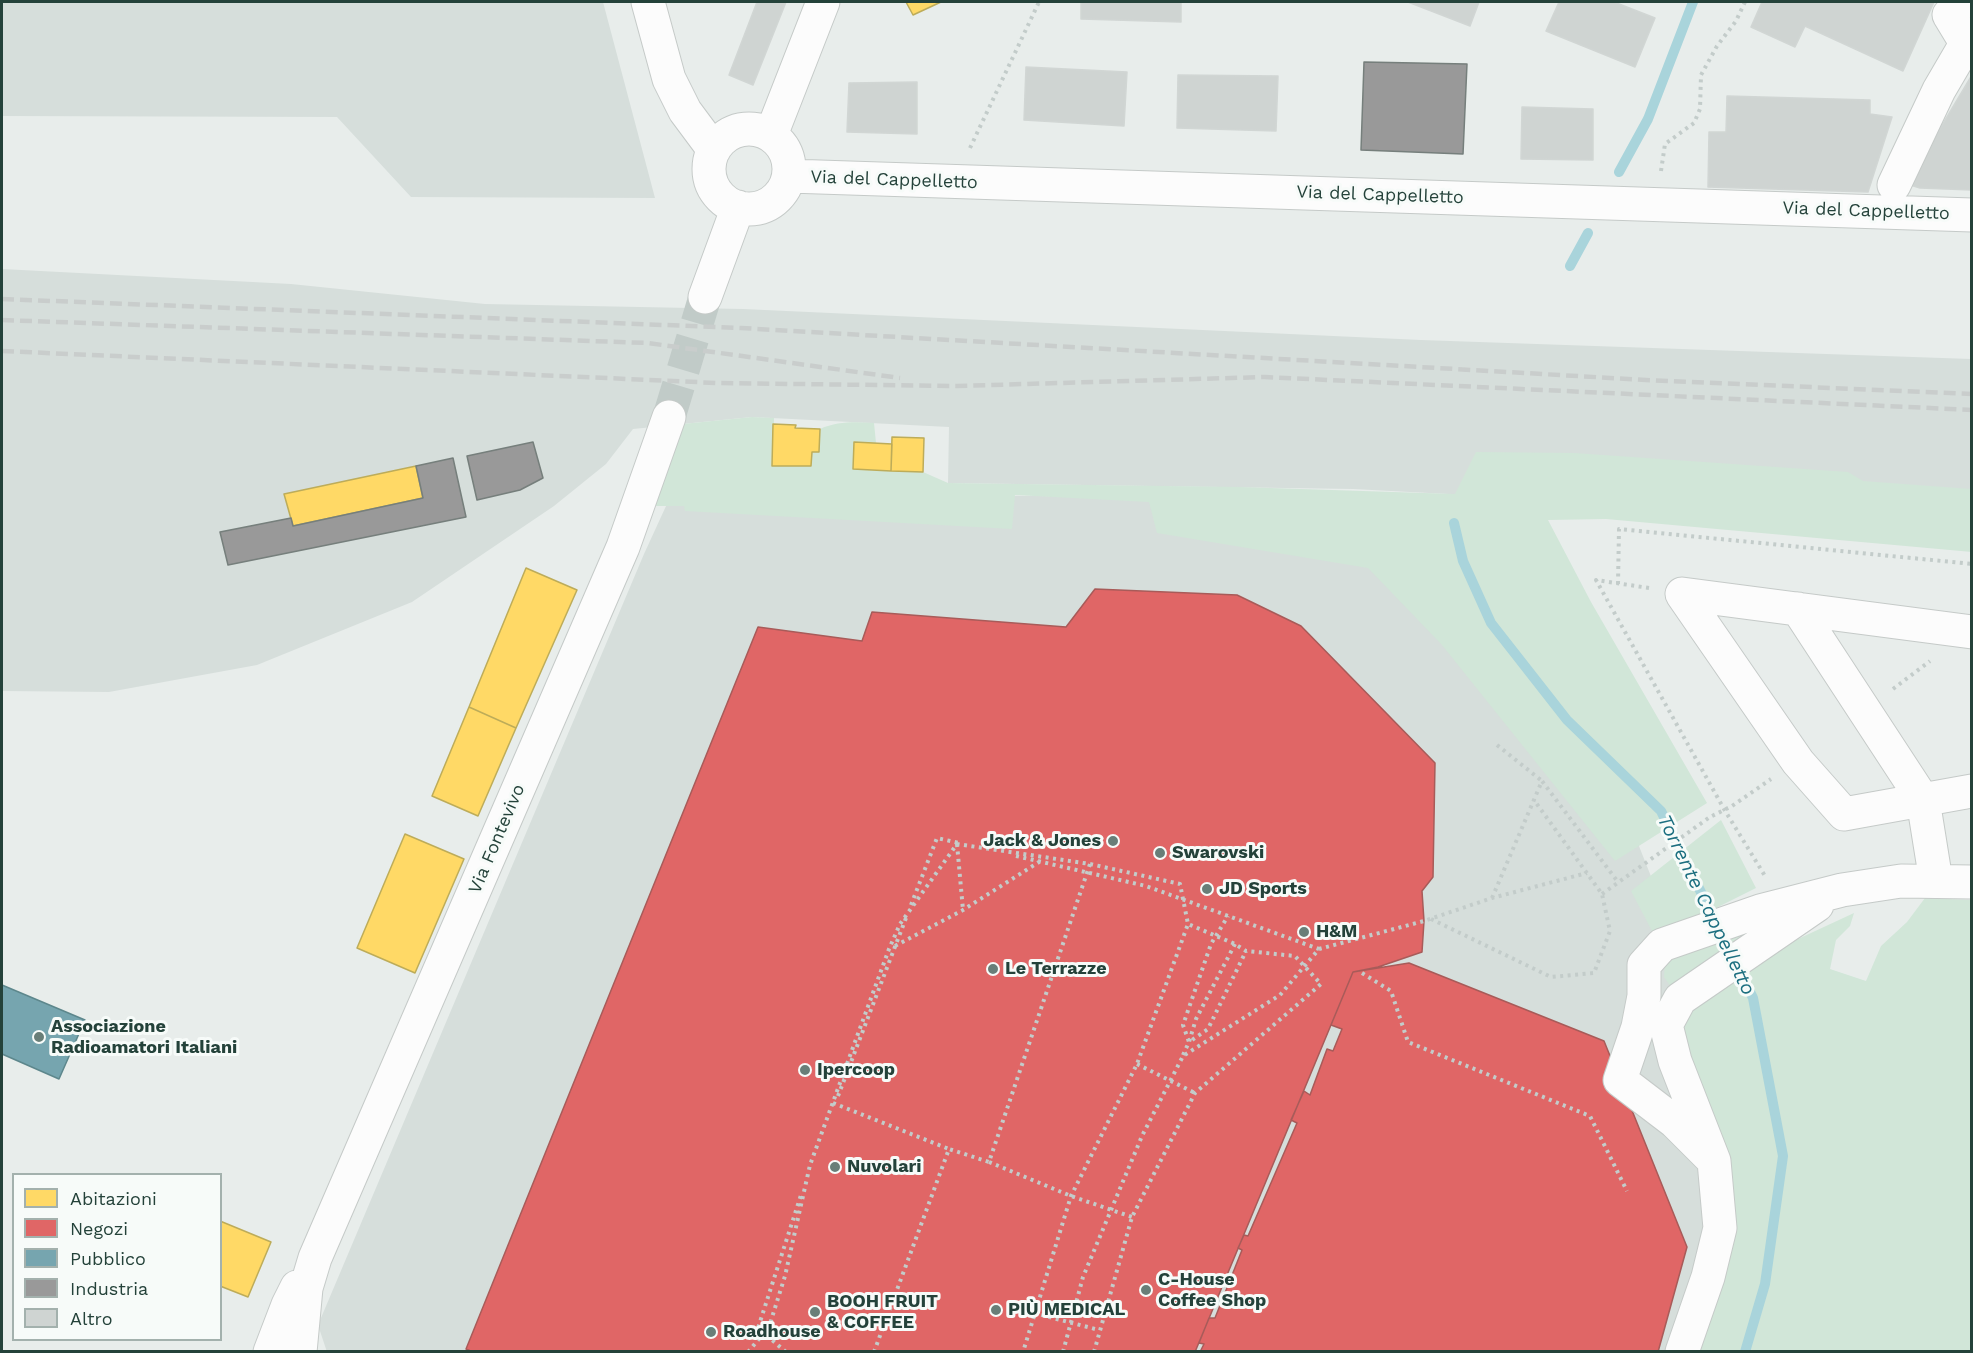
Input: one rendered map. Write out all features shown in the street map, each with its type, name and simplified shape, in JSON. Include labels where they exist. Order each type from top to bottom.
[{"type":"street","points":[[648,2],[669,79],[685,111],[714,150]]},
{"type":"street","points":[[771,135],[822,2]]},
{"type":"street","points":[[1894,185],[1939,90],[1969,40],[1949,15],[1962,2]]},
{"type":"street","points":[[745,129],[759,130],[771,135],[784,149],[789,162],[789,176],[785,186],[777,197],[766,205],[752,209],[738,207],[725,201],[716,190],[710,177],[710,164],[714,150],[720,141],[731,133],[745,129]]},
{"type":"street","name":"Via del Cappelletto","points":[[789,176],[1971,215]]},
{"type":"street","points":[[705,297],[738,207]]},
{"type":"street","name":"Via Fontevivo","points":[[270,1352],[288,1305],[315,1258],[623,547],[669,417]]},
{"type":"street","points":[[1682,594],[1971,632]]},
{"type":"street","points":[[1682,594],[1797,762],[1844,814],[1971,791]]},
{"type":"street","points":[[1798,609],[1923,800],[1936,881]]},
{"type":"street","points":[[1714,1161],[1676,1122],[1620,1080],[1638,1027],[1644,996],[1644,965],[1662,945],[1767,910],[1842,890],[1900,880],[1971,882]]},
{"type":"street","points":[[1682,1352],[1720,1228],[1714,1161],[1675,1061],[1666,1025],[1680,999],[1767,910]]},
{"type":"street","name":"Via Fontevivo","points":[[300,1352],[306,1288],[315,1258]]},
{"type":"path","points":[[954,181],[1039,2]]},
{"type":"path","points":[[1662,205],[1661,172],[1665,144],[1694,123],[1700,109],[1701,75],[1717,46],[1736,21],[1745,2]]},
{"type":"path","points":[[1618,584],[1619,529],[1971,564]]},
{"type":"path","points":[[1682,594],[1596,580],[1724,809],[1767,910]]},
{"type":"path","points":[[1497,745],[1542,781],[1618,882]]},
{"type":"path","points":[[1492,898],[1542,781]]},
{"type":"path","points":[[1602,894],[1710,817],[1749,793]]},
{"type":"path","points":[[1430,918],[1551,977],[1594,973],[1610,931],[1602,894],[1534,800]]},
{"type":"path","points":[[786,1352],[758,1328],[796,1207],[937,838],[1146,886],[1318,949]]},
{"type":"path","points":[[957,843],[1090,864],[1180,884],[1188,924],[1137,1064],[1071,1196],[1023,1352]]},
{"type":"path","points":[[957,843],[963,910]]},
{"type":"path","points":[[748,1352],[769,1328],[785,1276],[810,1165],[889,949],[900,924],[957,843]]},
{"type":"path","points":[[889,949],[963,910],[1044,858]]},
{"type":"path","points":[[988,1162],[1090,864]]},
{"type":"path","points":[[1183,1056],[1280,995],[1318,949],[1587,873]]},
{"type":"path","points":[[1189,1042],[1183,1025],[1211,944],[1228,916]]},
{"type":"path","points":[[1094,1352],[1132,1217],[1195,1093],[1321,984],[1295,956],[1246,951],[1188,924]]},
{"type":"path","points":[[1064,1352],[1083,1277],[1142,1136],[1183,1056],[1196,1019],[1234,944]]},
{"type":"path","points":[[1189,1042],[1208,1029],[1246,951]]},
{"type":"path","points":[[1362,973],[1391,991],[1407,1042],[1590,1116],[1627,1191]]},
{"type":"path","points":[[1137,1064],[1195,1093]]},
{"type":"path","points":[[833,1103],[1071,1196],[1132,1217]]},
{"type":"path","points":[[874,1352],[949,1149]]},
{"type":"path","points":[[1034,1312],[1099,1330]]},
{"type":"shaded area","points":[[2,2],[603,2],[655,198],[411,197],[337,117],[2,116]]},
{"type":"shaded area","points":[[2,269],[291,284],[485,304],[743,309],[1421,340],[1971,359],[1971,529],[1600,502],[1353,489],[948,483],[949,427],[752,417],[633,429],[606,464],[554,506],[412,602],[257,665],[109,692],[2,691]]},
{"type":"shaded area","name":"Le Terrazze","points":[[672,493],[1405,499],[1635,836],[1743,1109],[1734,1351],[327,1352],[318,1325],[644,554]]},
{"type":"green space","points":[[752,417],[774,418],[773,466],[811,466],[812,452],[819,452],[820,429],[827,426],[853,422],[874,423],[876,443],[854,443],[853,469],[923,472],[948,483],[1240,487],[1455,494],[1476,452],[1574,453],[1848,472],[1863,481],[1971,489],[1972,552],[1606,519],[1548,520],[1591,602],[1707,803],[1615,861],[1442,645],[1368,568],[1157,533],[1149,502],[1015,495],[1012,529],[685,511],[684,506],[654,506],[673,425]]},
{"type":"green space","points":[[1721,820],[1756,888],[1714,909],[1652,931],[1631,891]]},
{"type":"green space","points":[[1925,898],[1971,900],[1971,1351],[1689,1351],[1723,1250],[1676,1019],[1747,966],[1854,913],[1850,926],[1836,940],[1830,969],[1866,981],[1881,946],[1907,922]]},
{"type":"green space","points":[[1764,922],[1671,987],[1664,977],[1665,963],[1718,939]]},
{"type":"building: Abitazioni","points":[[906,2],[941,2],[913,15]]},
{"type":"building: Abitazioni","points":[[773,424],[820,429],[819,452],[812,452],[811,466],[772,466]]},
{"type":"building: Abitazioni","points":[[892,437],[924,438],[923,472],[891,471]]},
{"type":"building: Abitazioni","points":[[854,442],[892,444],[891,471],[853,469]]},
{"type":"building: Abitazioni","points":[[416,466],[423,498],[293,526],[284,494]]},
{"type":"building: Abitazioni","points":[[526,568],[577,590],[516,728],[469,707]]},
{"type":"building: Abitazioni","points":[[469,707],[516,728],[478,816],[432,796]]},
{"type":"building: Abitazioni","points":[[405,834],[464,859],[415,973],[357,948]]},
{"type":"building: Abitazioni","points":[[222,1222],[271,1242],[248,1297],[222,1287]]},
{"type":"building: Negozi","name":"Le Terrazze","points":[[1095,589],[1237,595],[1301,626],[1435,763],[1433,877],[1422,891],[1424,921],[1422,952],[1378,967],[1353,972],[1195,1352],[473,1352],[466,1349],[758,627],[862,641],[872,612],[1066,627]]},
{"type":"building: Negozi","points":[[1409,963],[1604,1041],[1687,1247],[1658,1352],[1200,1352],[1204,1344],[1199,1343],[1209,1318],[1215,1318],[1242,1250],[1238,1248],[1244,1235],[1248,1236],[1297,1123],[1291,1120],[1304,1091],[1310,1095],[1327,1049],[1333,1051],[1342,1029],[1331,1025],[1353,972]]},
{"type":"building: Pubblico","name":"Associazione Radioamatori Italiani","points":[[2,985],[85,1020],[59,1079],[2,1054]]},
{"type":"building: Industria","points":[[1364,62],[1467,64],[1463,154],[1361,150]]},
{"type":"building: Industria","points":[[533,442],[543,478],[520,490],[477,500],[467,456]]},
{"type":"building: Industria","points":[[453,458],[466,517],[228,565],[220,532],[291,518],[293,526],[423,498],[416,466]]},
{"type":"building: Altro","points":[[757,2],[786,2],[753,85],[729,75]]},
{"type":"building: Altro","points":[[1081,2],[1181,2],[1181,22],[1081,19]]},
{"type":"building: Altro","points":[[1408,2],[1479,2],[1470,26]]},
{"type":"building: Altro","points":[[1559,2],[1614,2],[1655,18],[1635,67],[1546,31]]},
{"type":"building: Altro","points":[[1762,2],[1934,2],[1903,71],[1805,26],[1795,47],[1751,27]]},
{"type":"building: Altro","points":[[1026,67],[1127,72],[1124,126],[1024,120]]},
{"type":"building: Altro","points":[[1178,75],[1278,76],[1276,131],[1177,128]]},
{"type":"building: Altro","points":[[1972,75],[1972,190],[1920,188],[1907,184]]},
{"type":"building: Altro","points":[[917,82],[917,134],[847,132],[849,83]]},
{"type":"building: Altro","points":[[1727,96],[1870,100],[1870,114],[1892,117],[1868,192],[1708,187],[1709,132],[1726,132]]},
{"type":"building: Altro","points":[[1522,107],[1593,109],[1593,160],[1521,159]]},
{"type":"waterway","name":"Torrente Cappelletto","points":[[1619,172],[1648,119],[1693,2]]},
{"type":"waterway","name":"Torrente Cappelletto","points":[[1570,266],[1588,233]]},
{"type":"waterway","name":"Torrente Cappelletto","points":[[1454,523],[1463,561],[1491,623],[1567,720],[1661,811],[1753,998],[1783,1156],[1765,1284],[1745,1352]]},
{"type":"tunnel","points":[[669,417],[705,297]]},
{"type":"railway","points":[[2,299],[741,328],[1646,380],[1972,394]]},
{"type":"railway","points":[[2,320],[648,343],[900,378]]},
{"type":"railway","points":[[2,351],[717,383],[957,386],[1265,377],[1972,410]]},
{"type":"place","name":"Jack & Jones","points":[[1113,841]]},
{"type":"place","name":"Swarovski","points":[[1160,853]]},
{"type":"place","name":"JD Sports","points":[[1207,889]]},
{"type":"place","name":"H&M","points":[[1304,932]]},
{"type":"place","name":"Le Terrazze","points":[[993,969]]},
{"type":"place","name":"Associazione Radioamatori Italiani","points":[[39,1037]]},
{"type":"place","name":"Ipercoop","points":[[805,1070]]},
{"type":"place","name":"Nuvolari","points":[[835,1167]]},
{"type":"place","name":"C-House Coffee Shop","points":[[1146,1290]]},
{"type":"place","name":"PIÙ MEDICAL","points":[[996,1310]]},
{"type":"place","name":"BOOH FRUIT & COFFEE","points":[[815,1312]]},
{"type":"place","name":"Roadhouse","points":[[711,1332]]}]
